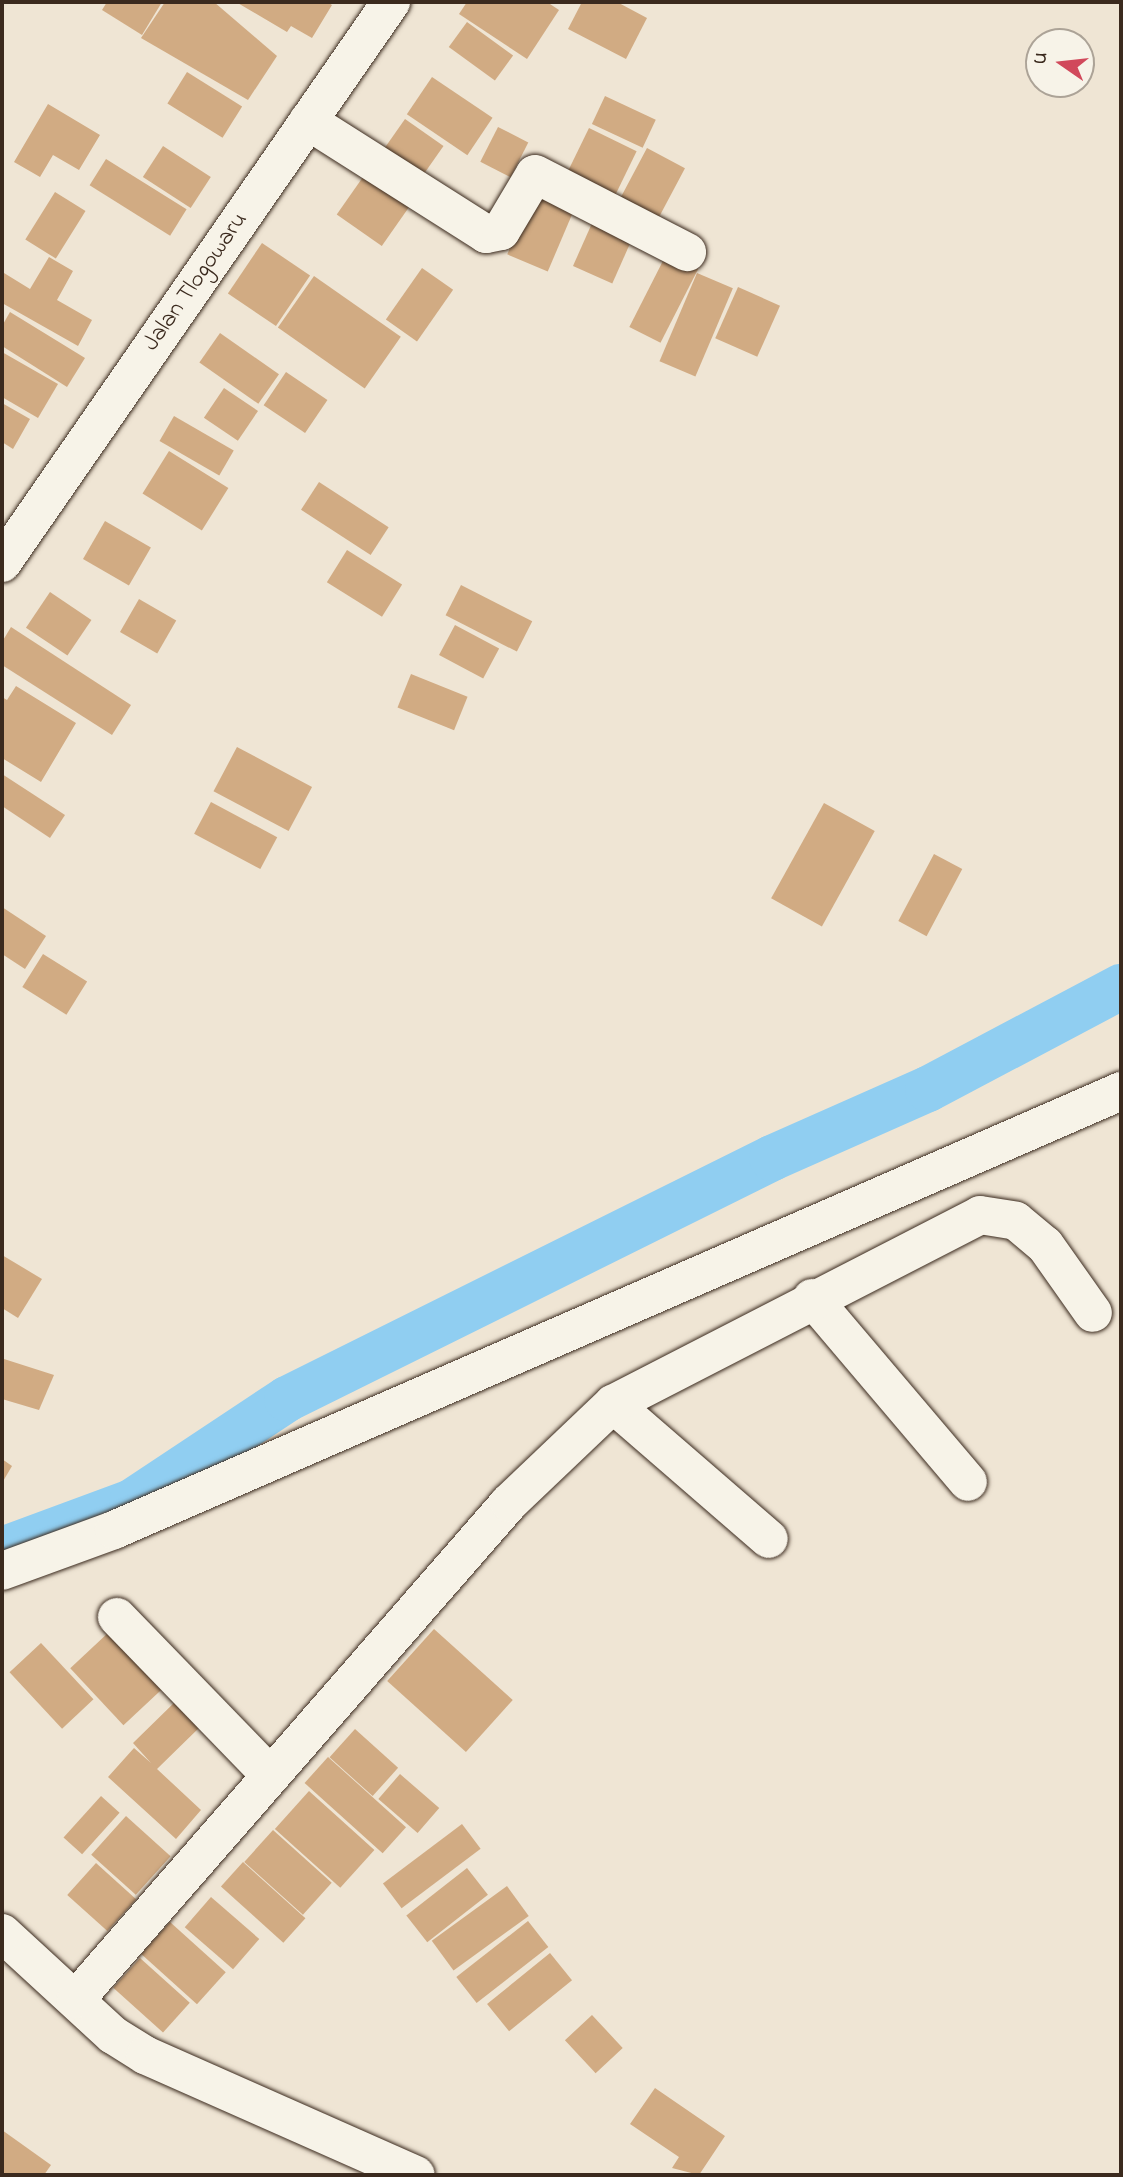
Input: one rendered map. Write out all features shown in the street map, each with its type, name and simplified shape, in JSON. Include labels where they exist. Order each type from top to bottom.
[{"type":"street","name":"Jalan Tlogowaru","points":[[2,563],[391,2]]},
{"type":"street","points":[[308,121],[486,234],[501,231],[535,174],[687,252]]},
{"type":"street","points":[[2,1571],[114,1530],[1121,1091]]},
{"type":"street","points":[[76,1999],[509,1503],[613,1404],[948,1226],[999,1214],[1045,1245],[1093,1313]]},
{"type":"street","points":[[812,1298],[968,1482]]},
{"type":"street","points":[[613,1404],[769,1539]]},
{"type":"street","points":[[117,1617],[271,1776]]},
{"type":"street","points":[[2,1933],[113,2035],[145,2054],[416,2175]]},
{"type":"building","points":[[107,2],[162,2],[142,35],[102,10]]},
{"type":"building","points":[[165,2],[214,2],[277,56],[248,100],[141,38]]},
{"type":"building","points":[[236,2],[327,2],[332,5],[312,38],[291,26],[287,32]]},
{"type":"building","points":[[467,2],[547,2],[559,10],[527,59],[459,14]]},
{"type":"building","points":[[582,2],[617,2],[647,18],[626,59],[568,29]]},
{"type":"building","points":[[467,22],[513,56],[495,81],[449,47]]},
{"type":"building","points":[[187,72],[242,106],[223,138],[167,103]]},
{"type":"building","points":[[432,77],[493,118],[467,155],[407,114]]},
{"type":"building","points":[[605,96],[656,120],[643,148],[592,124]]},
{"type":"building","points":[[48,104],[100,135],[79,170],[53,155],[40,177],[14,162]]},
{"type":"building","points":[[405,119],[444,146],[414,189],[375,162]]},
{"type":"building","points":[[498,127],[528,142],[511,177],[480,162]]},
{"type":"building","points":[[589,128],[637,151],[614,198],[566,175]]},
{"type":"building","points":[[163,146],[211,177],[191,208],[143,177]]},
{"type":"building","points":[[647,148],[685,168],[658,219],[620,199]]},
{"type":"building","points":[[106,159],[187,209],[170,236],[90,185]]},
{"type":"building","points":[[370,167],[415,199],[382,246],[337,215]]},
{"type":"building","points":[[535,189],[576,206],[548,272],[507,254]]},
{"type":"building","points":[[55,192],[86,211],[56,259],[25,239]]},
{"type":"building","points":[[597,212],[636,229],[612,283],[573,266]]},
{"type":"building","points":[[262,243],[310,275],[276,326],[228,294]]},
{"type":"building","points":[[667,253],[698,269],[661,343],[629,327]]},
{"type":"building","points":[[49,257],[73,271],[57,300],[92,320],[78,346],[2,303],[4,273],[30,289]]},
{"type":"building","points":[[422,268],[453,290],[417,341],[386,320]]},
{"type":"building","points":[[697,273],[733,288],[695,377],[659,361]]},
{"type":"building","points":[[314,276],[401,337],[365,388],[278,328]]},
{"type":"building","points":[[738,287],[780,306],[757,357],[715,338]]},
{"type":"building","points":[[10,312],[85,358],[67,387],[2,346],[2,326]]},
{"type":"building","points":[[220,333],[279,374],[258,404],[199,362]]},
{"type":"building","points":[[2,352],[58,384],[38,418],[2,397]]},
{"type":"building","points":[[286,372],[327,400],[305,433],[264,405]]},
{"type":"building","points":[[224,388],[258,411],[238,441],[204,418]]},
{"type":"building","points":[[2,403],[30,419],[13,449],[2,442]]},
{"type":"building","points":[[174,416],[234,450],[219,476],[160,441]]},
{"type":"building","points":[[169,451],[228,488],[202,530],[143,493]]},
{"type":"building","points":[[319,482],[389,527],[371,555],[301,510]]},
{"type":"building","points":[[105,521],[151,548],[129,586],[83,559]]},
{"type":"building","points":[[347,550],[402,584],[382,617],[327,582]]},
{"type":"building","points":[[461,585],[532,621],[517,652],[446,615]]},
{"type":"building","points":[[50,592],[91,620],[67,656],[26,628]]},
{"type":"building","points":[[139,599],[176,620],[157,653],[120,632]]},
{"type":"building","points":[[455,625],[499,648],[483,678],[439,655]]},
{"type":"building","points":[[11,627],[131,705],[112,735],[2,665],[2,642]]},
{"type":"building","points":[[411,674],[468,697],[454,730],[398,707]]},
{"type":"building","points":[[16,686],[76,723],[41,782],[2,758],[2,697],[7,700]]},
{"type":"building","points":[[237,747],[312,787],[289,831],[214,791]]},
{"type":"building","points":[[2,774],[65,815],[50,838],[2,806]]},
{"type":"building","points":[[211,802],[277,837],[260,869],[194,834]]},
{"type":"building","points":[[824,803],[875,831],[822,926],[771,898]]},
{"type":"building","points":[[934,854],[962,869],[927,936],[898,921]]},
{"type":"building","points":[[2,907],[46,936],[25,969],[2,954]]},
{"type":"building","points":[[43,954],[87,982],[66,1015],[22,987]]},
{"type":"building","points":[[2,1255],[42,1279],[18,1318],[2,1308]]},
{"type":"building","points":[[4,1359],[54,1375],[39,1410],[2,1399]]},
{"type":"building","points":[[2,1459],[12,1466],[2,1483]]},
{"type":"building","points":[[434,1629],[513,1700],[466,1752],[387,1681]]},
{"type":"building","points":[[109,1632],[162,1689],[123,1725],[70,1668]]},
{"type":"building","points":[[41,1643],[94,1699],[62,1729],[10,1672]]},
{"type":"building","points":[[178,1699],[202,1725],[157,1769],[201,1810],[176,1839],[108,1777],[134,1748],[151,1763],[133,1743]]},
{"type":"building","points":[[355,1729],[398,1768],[373,1796],[330,1757]]},
{"type":"building","points":[[328,1757],[406,1827],[383,1853],[305,1783]]},
{"type":"building","points":[[400,1774],[439,1808],[418,1833],[378,1799]]},
{"type":"building","points":[[309,1791],[374,1850],[340,1888],[275,1829]]},
{"type":"building","points":[[101,1796],[120,1813],[82,1854],[64,1838]]},
{"type":"building","points":[[126,1816],[171,1856],[136,1895],[91,1855]]},
{"type":"building","points":[[462,1824],[481,1849],[402,1908],[383,1884]]},
{"type":"building","points":[[273,1830],[332,1883],[303,1915],[244,1862]]},
{"type":"building","points":[[243,1862],[305,1918],[283,1943],[221,1887]]},
{"type":"building","points":[[96,1863],[136,1899],[107,1931],[67,1895]]},
{"type":"building","points":[[467,1868],[488,1895],[427,1942],[406,1915]]},
{"type":"building","points":[[507,1886],[529,1916],[454,1971],[432,1941]]},
{"type":"building","points":[[211,1897],[259,1939],[233,1969],[185,1927]]},
{"type":"building","points":[[528,1921],[548,1947],[477,2003],[456,1977]]},
{"type":"building","points":[[170,1922],[226,1972],[197,2004],[141,1954]]},
{"type":"building","points":[[550,1953],[572,1980],[509,2031],[487,2004]]},
{"type":"building","points":[[140,1958],[190,2003],[163,2033],[113,1988]]},
{"type":"building","points":[[592,2015],[623,2048],[596,2073],[565,2040]]},
{"type":"building","points":[[655,2088],[725,2136],[699,2175],[672,2168],[679,2157],[630,2124]]},
{"type":"building","points":[[2,2130],[51,2165],[44,2175],[2,2175]]},
{"type":"waterway","points":[[2,1550],[132,1502],[287,1399],[772,1158],[928,1089],[1121,987]]}]
